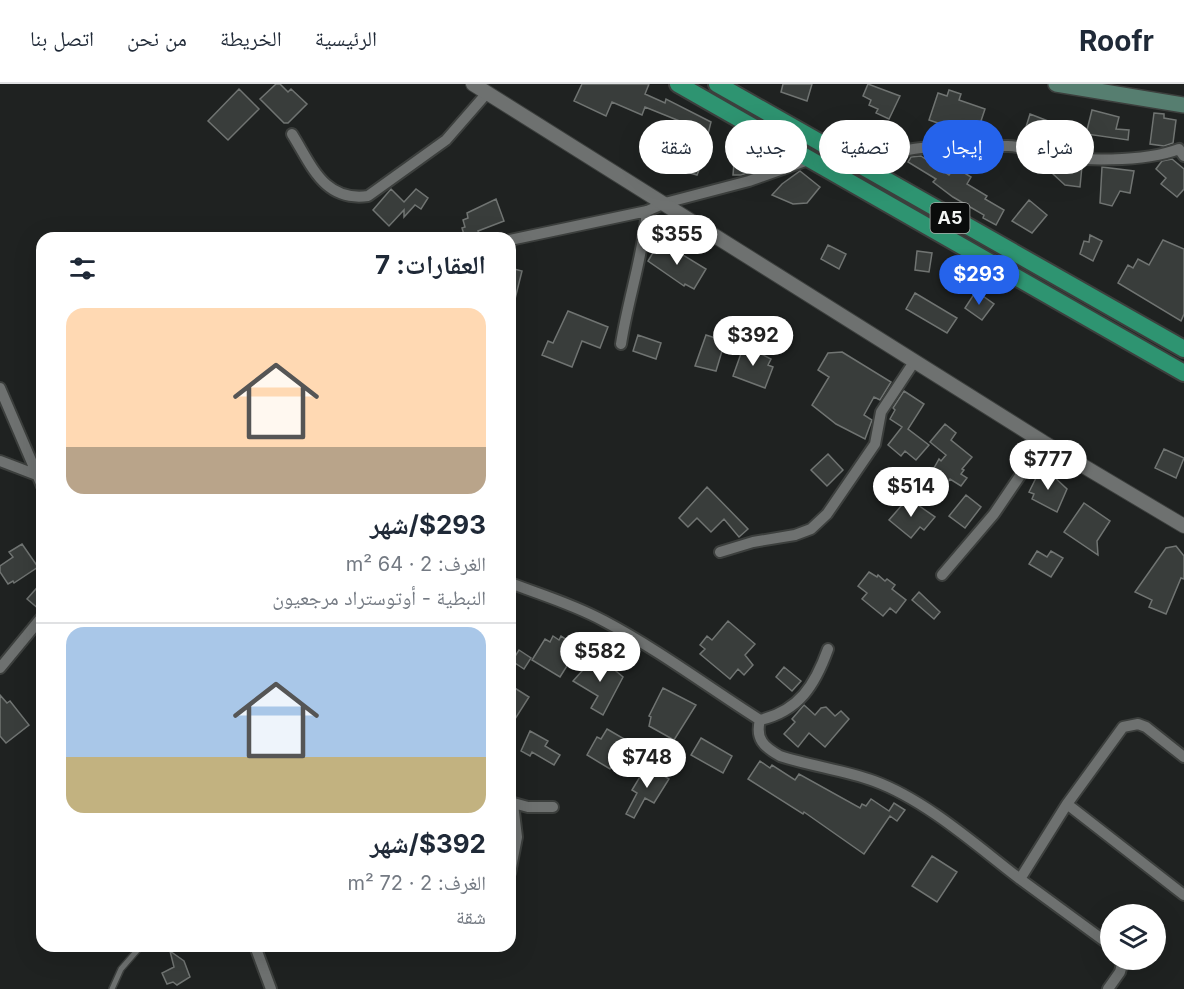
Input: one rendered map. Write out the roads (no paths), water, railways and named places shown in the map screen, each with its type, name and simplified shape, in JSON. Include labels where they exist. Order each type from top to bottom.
[{"type":"highway","name":"A5","points":[[678,84],[1184,373]]},
{"type":"highway","name":"A5","points":[[717,84],[819,143]]},
{"type":"highway","name":"A5","points":[[873,174],[1184,349]]},
{"type":"main road","points":[[1056,84],[1184,105]]},
{"type":"street","points":[[473,84],[914,362],[1184,526]]},
{"type":"street","points":[[292,134],[315,171],[336,193],[353,198],[368,196],[446,140],[487,93]]},
{"type":"street","points":[[910,150],[1022,146],[1044,154],[1094,158],[1162,155],[1182,151]]},
{"type":"street","points":[[516,239],[647,211],[665,203],[749,182],[811,159]]},
{"type":"street","points":[[621,344],[628,300],[644,241],[647,211]]},
{"type":"street","points":[[720,552],[753,542],[795,535],[811,529],[827,514],[875,444],[881,412],[914,362]]},
{"type":"street","points":[[0,388],[36,469]]},
{"type":"street","points":[[942,575],[994,514],[1044,442]]},
{"type":"street","points":[[0,460],[36,478]]},
{"type":"street","points":[[516,585],[574,606],[603,620],[683,668],[760,720],[773,717],[812,687],[828,649]]},
{"type":"street","points":[[0,668],[36,624]]},
{"type":"street","points":[[760,720],[758,729],[760,740],[767,748],[780,756],[873,781],[894,790],[963,835],[1100,938]]},
{"type":"street","points":[[1020,879],[1067,804],[1123,727],[1138,724],[1146,727],[1184,757]]},
{"type":"street","points":[[516,803],[553,807]]},
{"type":"street","points":[[1067,804],[1184,895]]},
{"type":"street","points":[[257,952],[271,989]]},
{"type":"street","points":[[1108,989],[1120,970]]},
{"type":"lane","points":[[112,989],[121,969],[136,952]]}]
